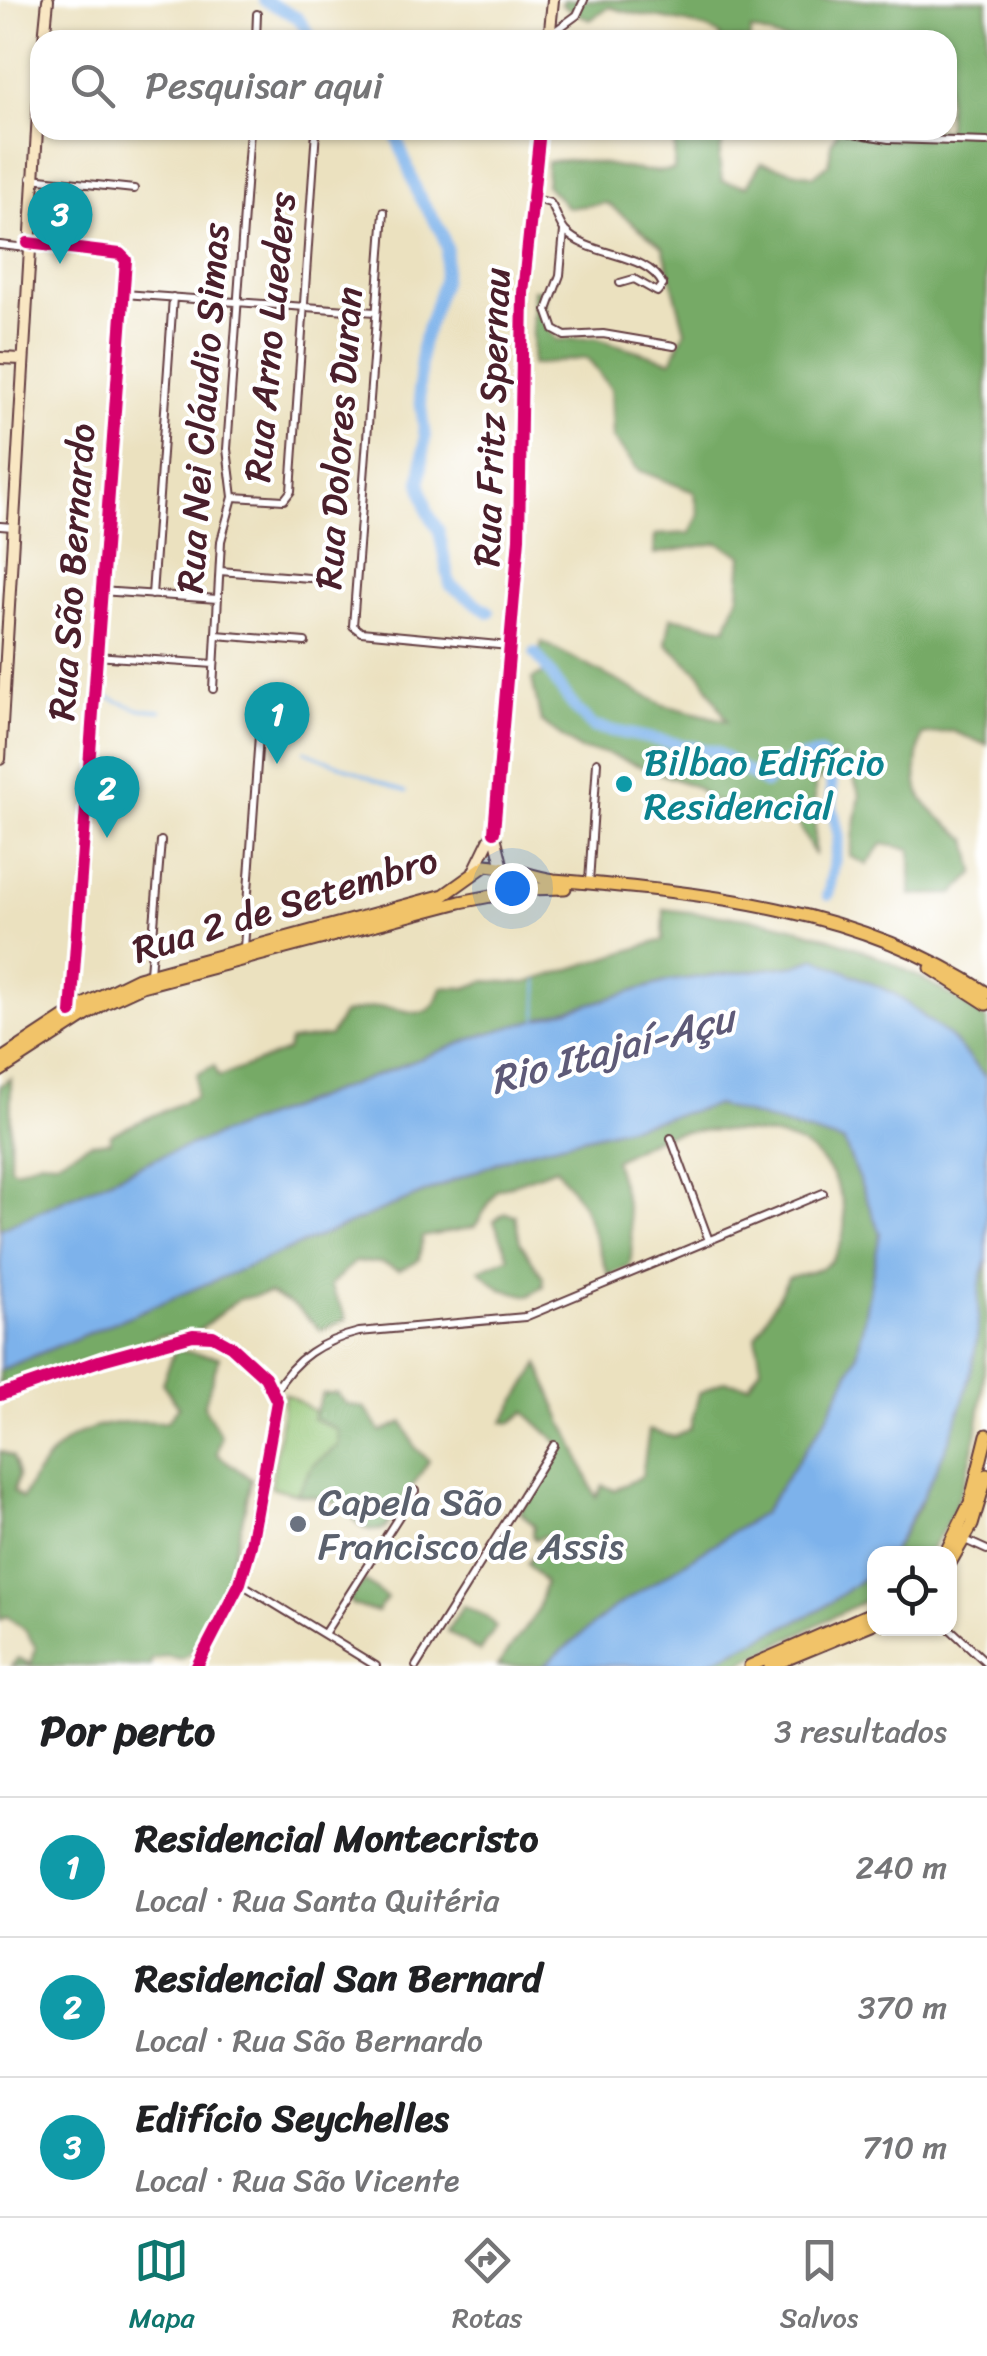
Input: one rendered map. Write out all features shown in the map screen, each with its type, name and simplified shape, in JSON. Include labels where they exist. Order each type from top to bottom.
[{"type":"main road","name":"Rua 2 de Setembro","points":[[0,1060],[71,1013],[150,974],[444,895],[486,865],[535,877],[761,905],[836,926]]},
{"type":"main road","points":[[501,894],[507,883],[503,868]]},
{"type":"main road","points":[[471,874],[469,886],[478,898]]},
{"type":"main road","name":"Rua 2 de Setembro","points":[[0,1071],[105,1004],[142,986],[501,894],[546,887],[588,888],[759,911],[836,926]]},
{"type":"main road","points":[[836,926],[896,944],[987,994]]},
{"type":"main road","points":[[957,978],[987,1004]]},
{"type":"main road","points":[[949,1546],[970,1503],[987,1435]]},
{"type":"main road","points":[[957,1552],[987,1475]]},
{"type":"main road","points":[[750,1666],[867,1615]]},
{"type":"main road","points":[[770,1666],[867,1627]]},
{"type":"street","points":[[45,30],[48,0]]},
{"type":"street","points":[[550,30],[553,0]]},
{"type":"street","points":[[558,30],[577,15],[584,0]]},
{"type":"street","points":[[256,14],[256,30]]},
{"type":"street","points":[[0,759],[35,140]]},
{"type":"street","name":"Rua Nei Cláudio Simas","points":[[213,689],[221,541],[233,496],[227,449],[249,140]]},
{"type":"street","name":"Rua Arno Lueders","points":[[233,496],[278,501],[289,496],[315,140]]},
{"type":"street","name":"Rua Fritz Spernau","points":[[494,832],[519,538],[523,293],[539,140]]},
{"type":"street","points":[[922,140],[987,142]]},
{"type":"street","points":[[32,178],[134,189]]},
{"type":"street","points":[[533,198],[550,203],[564,231],[560,275],[547,310],[554,330],[565,336],[603,334],[674,346]]},
{"type":"street","name":"Rua Dolores Duran","points":[[384,212],[353,626],[361,632],[510,646]]},
{"type":"street","points":[[564,231],[602,253],[654,272],[663,285],[657,292],[634,279],[620,283]]},
{"type":"street","points":[[0,245],[27,246]]},
{"type":"street","name":"Rua São Bernardo","points":[[27,246],[125,256],[71,1013]]},
{"type":"street","points":[[124,294],[375,312]]},
{"type":"street","points":[[152,595],[172,297]]},
{"type":"street","points":[[0,358],[22,359]]},
{"type":"street","points":[[0,526],[13,528]]},
{"type":"street","points":[[220,571],[309,578]]},
{"type":"street","points":[[100,591],[218,599]]},
{"type":"street","points":[[216,635],[305,642]]},
{"type":"street","points":[[95,656],[214,664]]},
{"type":"street","points":[[244,950],[260,707],[267,704],[302,710]]},
{"type":"street","points":[[588,882],[597,762]]},
{"type":"street","points":[[494,832],[503,868]]},
{"type":"street","points":[[471,874],[494,832]]},
{"type":"street","points":[[150,974],[161,841]]},
{"type":"street","points":[[670,1138],[708,1238]]},
{"type":"street","points":[[197,1666],[240,1584],[273,1439],[274,1392],[305,1354],[333,1339],[359,1332],[525,1317],[823,1193]]},
{"type":"street","points":[[0,1396],[88,1364],[193,1336],[213,1336],[231,1346],[274,1392]]},
{"type":"street","points":[[416,1666],[554,1445]]},
{"type":"street","points":[[324,1634],[415,1491]]},
{"type":"street","points":[[964,1540],[987,1550]]},
{"type":"street","points":[[240,1584],[376,1666]]},
{"type":"street","points":[[957,1635],[987,1663]]},
{"type":"green space","points":[[563,0],[987,0],[987,745],[952,731],[922,735],[916,773],[921,797],[928,806],[968,839],[975,872],[954,894],[911,895],[911,849],[882,844],[867,865],[850,856],[860,795],[845,758],[815,783],[815,856],[794,816],[711,801],[696,787],[605,753],[580,750],[541,722],[532,679],[552,669],[539,653],[542,642],[664,705],[727,721],[701,675],[666,643],[671,617],[726,628],[739,595],[742,555],[718,543],[654,554],[655,535],[690,533],[699,515],[694,492],[638,470],[613,438],[611,389],[587,358],[532,365],[533,289],[544,290],[545,326],[557,340],[595,338],[671,361],[685,331],[663,247],[607,203],[568,208],[546,185],[547,162],[579,160],[642,170],[674,170],[675,140],[723,140],[719,159],[722,181],[747,186],[761,163],[814,176],[829,164],[833,140],[957,140],[957,30],[709,30],[610,7],[590,20],[562,5]]},
{"type":"green space","points":[[664,909],[801,929],[858,948],[911,972],[987,1020],[987,1079],[951,1038],[816,958],[797,965],[669,981],[483,1035],[157,1158],[0,1229],[0,1086],[11,1078],[10,1167],[16,1170],[40,1160],[56,1161],[91,1143],[110,1141],[111,1134],[195,1097],[197,1074],[214,1066],[219,1077],[287,1051],[290,1041],[330,1036],[343,1014],[379,1007],[419,1013],[432,1007],[442,987],[466,988],[485,981],[526,983],[663,940]]},
{"type":"green space","points":[[716,1105],[844,1142],[881,1233],[857,1356],[826,1419],[763,1513],[614,1608],[543,1666],[497,1666],[537,1612],[545,1583],[527,1564],[538,1549],[545,1552],[554,1540],[546,1535],[536,1540],[532,1536],[534,1526],[520,1512],[563,1447],[525,1412],[511,1423],[503,1422],[539,1364],[596,1497],[603,1485],[614,1490],[642,1476],[649,1430],[674,1437],[690,1429],[699,1393],[724,1381],[749,1385],[761,1367],[756,1336],[788,1278],[825,1266],[842,1241],[844,1209],[840,1193],[824,1164],[800,1144],[755,1133],[683,1132],[656,1138],[614,1160],[628,1212],[631,1252],[630,1265],[609,1276],[582,1204],[556,1168],[497,1190],[475,1227],[422,1237],[419,1260],[399,1270],[382,1263],[355,1262],[330,1285],[347,1319],[321,1330],[297,1308],[270,1293],[239,1299],[195,1333],[160,1336],[0,1390],[0,1370],[517,1154]]},
{"type":"green space","points":[[505,1213],[515,1215],[520,1242],[543,1277],[543,1286],[529,1296],[501,1289],[479,1270],[509,1257],[494,1221]]},
{"type":"green space","points":[[987,1261],[980,1413],[962,1488],[932,1546],[896,1546],[919,1507],[977,1338],[978,1281]]},
{"type":"green space","points":[[175,1350],[219,1357],[204,1406],[221,1436],[217,1454],[251,1479],[227,1577],[206,1628],[182,1659],[165,1656],[151,1660],[151,1666],[11,1666],[18,1658],[31,1664],[36,1648],[25,1630],[7,1616],[0,1620],[0,1451],[13,1457],[18,1476],[14,1491],[22,1499],[48,1458],[79,1434],[117,1423],[166,1422],[179,1407],[162,1383]]},
{"type":"green space","points":[[285,1393],[314,1411],[313,1418],[339,1430],[339,1445],[313,1465],[297,1494],[271,1487]]},
{"type":"green space","points":[[337,1393],[347,1404],[365,1408],[381,1432],[403,1422],[415,1447],[429,1461],[385,1529],[369,1530],[338,1504],[297,1494],[313,1465],[339,1445],[338,1430],[313,1418],[322,1394]]},
{"type":"green space","points":[[867,1575],[867,1600],[735,1666],[701,1666],[820,1610]]},
{"type":"green space","points":[[365,1581],[387,1598],[377,1612],[352,1605],[349,1599]]},
{"type":"green space","points":[[463,1606],[486,1616],[496,1627],[480,1652],[447,1631]]},
{"type":"water","name":"Rio Itajaí-Açu","points":[[816,958],[895,994],[951,1038],[987,1079],[987,1261],[965,1395],[933,1476],[895,1546],[867,1546],[867,1575],[820,1610],[701,1666],[543,1666],[614,1608],[763,1513],[826,1419],[857,1356],[880,1233],[844,1142],[716,1105],[517,1154],[0,1370],[0,1229],[157,1158],[483,1035],[669,981],[797,965]]},
{"type":"waterway","points":[[264,0],[298,18],[306,30]]},
{"type":"waterway","points":[[398,140],[418,194],[441,231],[447,249],[443,282],[422,344],[419,389],[425,437],[420,482],[428,513],[439,531],[450,585],[489,612]]},
{"type":"waterway","points":[[535,653],[570,702],[594,727],[716,752],[765,783],[792,760],[820,754],[831,765],[832,806],[839,837],[828,895]]},
{"type":"waterway","points":[[105,696],[138,709],[161,711]]},
{"type":"waterway","points":[[305,751],[406,792]]},
{"type":"waterway","points":[[537,1019],[538,980]]},
{"type":"cycle path","points":[[494,832],[519,538],[523,293],[539,140]]},
{"type":"cycle path","points":[[28,243],[120,254],[126,260],[71,1013]]},
{"type":"cycle path","points":[[0,1395],[102,1360],[193,1335],[213,1336],[231,1346],[265,1377],[277,1401],[251,1545],[240,1583],[197,1666]]},
{"type":"place","name":"Edifício Seychelles","points":[[60,264]]},
{"type":"place","name":"Residencial Montecristo","points":[[277,764]]},
{"type":"place","name":"Bilbao Edifício Residencial","points":[[624,784]]},
{"type":"place","name":"Residencial San Bernard","points":[[107,838]]},
{"type":"place","name":"Capela São Francisco de Assis","points":[[298,1524]]}]
